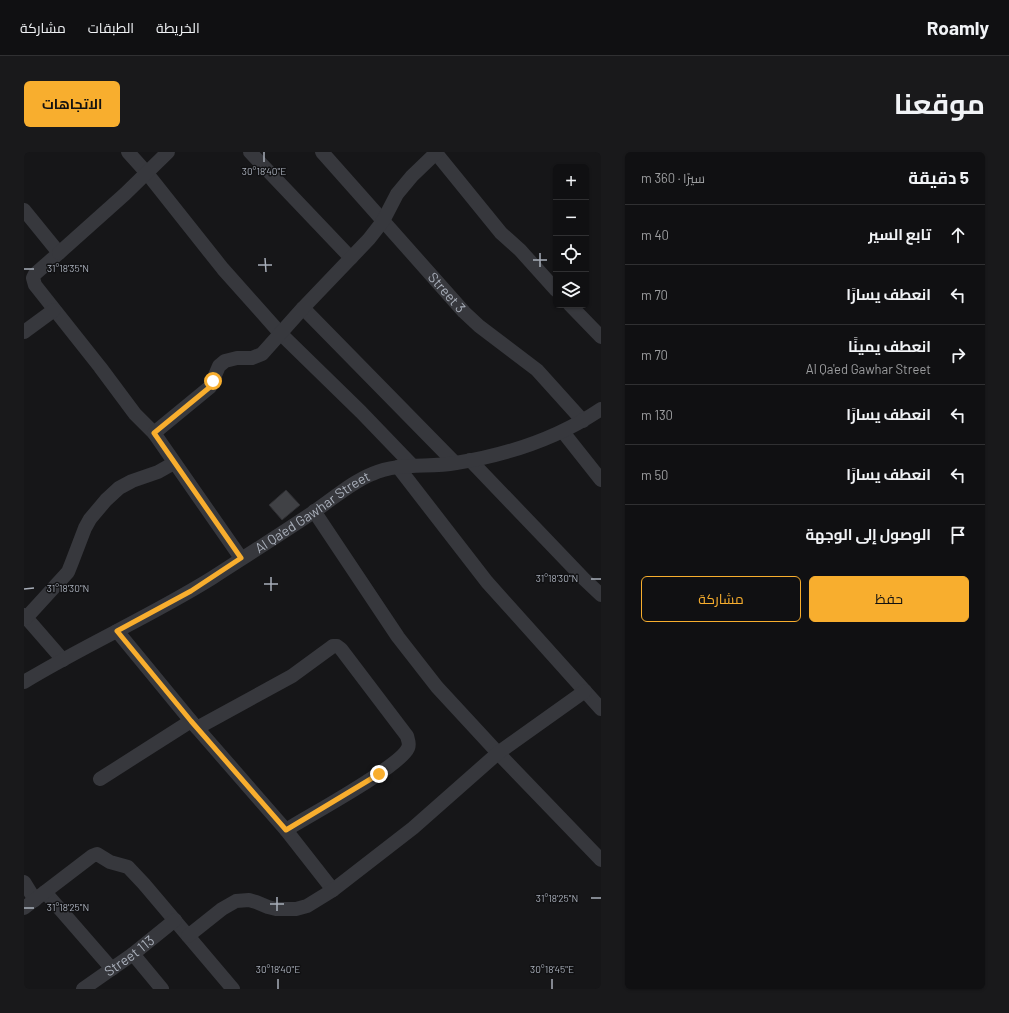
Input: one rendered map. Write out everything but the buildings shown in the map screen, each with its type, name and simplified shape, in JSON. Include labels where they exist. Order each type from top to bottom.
[{"type":"street","points":[[128,152],[146,172],[223,269],[280,333],[362,412],[412,465]]},
{"type":"street","points":[[168,152],[125,194],[37,271],[33,278],[35,285],[135,414],[154,433],[241,558]]},
{"type":"street","points":[[250,152],[351,258]]},
{"type":"street","name":"Street 3","points":[[322,152],[464,312],[479,326],[537,370],[583,421]]},
{"type":"street","points":[[154,433],[210,387],[219,366],[225,361],[237,358],[248,359],[262,354],[303,308],[351,258],[383,221],[397,194],[412,176],[437,153],[501,233],[520,250],[553,287]]},
{"type":"street","points":[[24,210],[59,253]]},
{"type":"street","points":[[303,308],[455,463]]},
{"type":"street","points":[[573,308],[601,337]]},
{"type":"street","points":[[24,332],[54,310]]},
{"type":"street","name":"Al Qa'ed Gawhar Street","points":[[24,682],[191,591],[363,478],[374,473],[398,467],[455,463],[483,458],[563,432],[601,409]]},
{"type":"street","points":[[563,432],[601,480]]},
{"type":"street","points":[[470,460],[601,595]]},
{"type":"street","points":[[63,660],[25,616],[68,572],[85,528],[90,519],[106,500],[119,488],[132,481],[158,472],[174,463]]},
{"type":"street","points":[[398,467],[488,582],[601,709]]},
{"type":"street","points":[[314,511],[398,637],[437,687],[601,860]]},
{"type":"street","points":[[117,631],[194,724],[286,830],[333,890]]},
{"type":"street","points":[[100,779],[194,724],[292,676],[333,646],[337,646],[407,736],[409,744],[408,749],[379,774],[286,830]]},
{"type":"street","points":[[188,936],[222,909],[236,901],[249,900],[272,908],[296,909],[307,906],[333,890],[413,828],[498,753],[585,691]]},
{"type":"street","points":[[35,900],[92,856],[97,854],[110,862],[128,867],[233,989]]},
{"type":"street","points":[[24,882],[35,900],[112,969]]},
{"type":"street","name":"Street 113","points":[[83,989],[133,954],[175,920]]},
{"type":"street","points":[[133,954],[162,989]]},
{"type":"route","points":[[213,381],[210,387],[154,433],[241,558],[191,591],[117,631],[191,721],[286,830],[379,774]]}]
